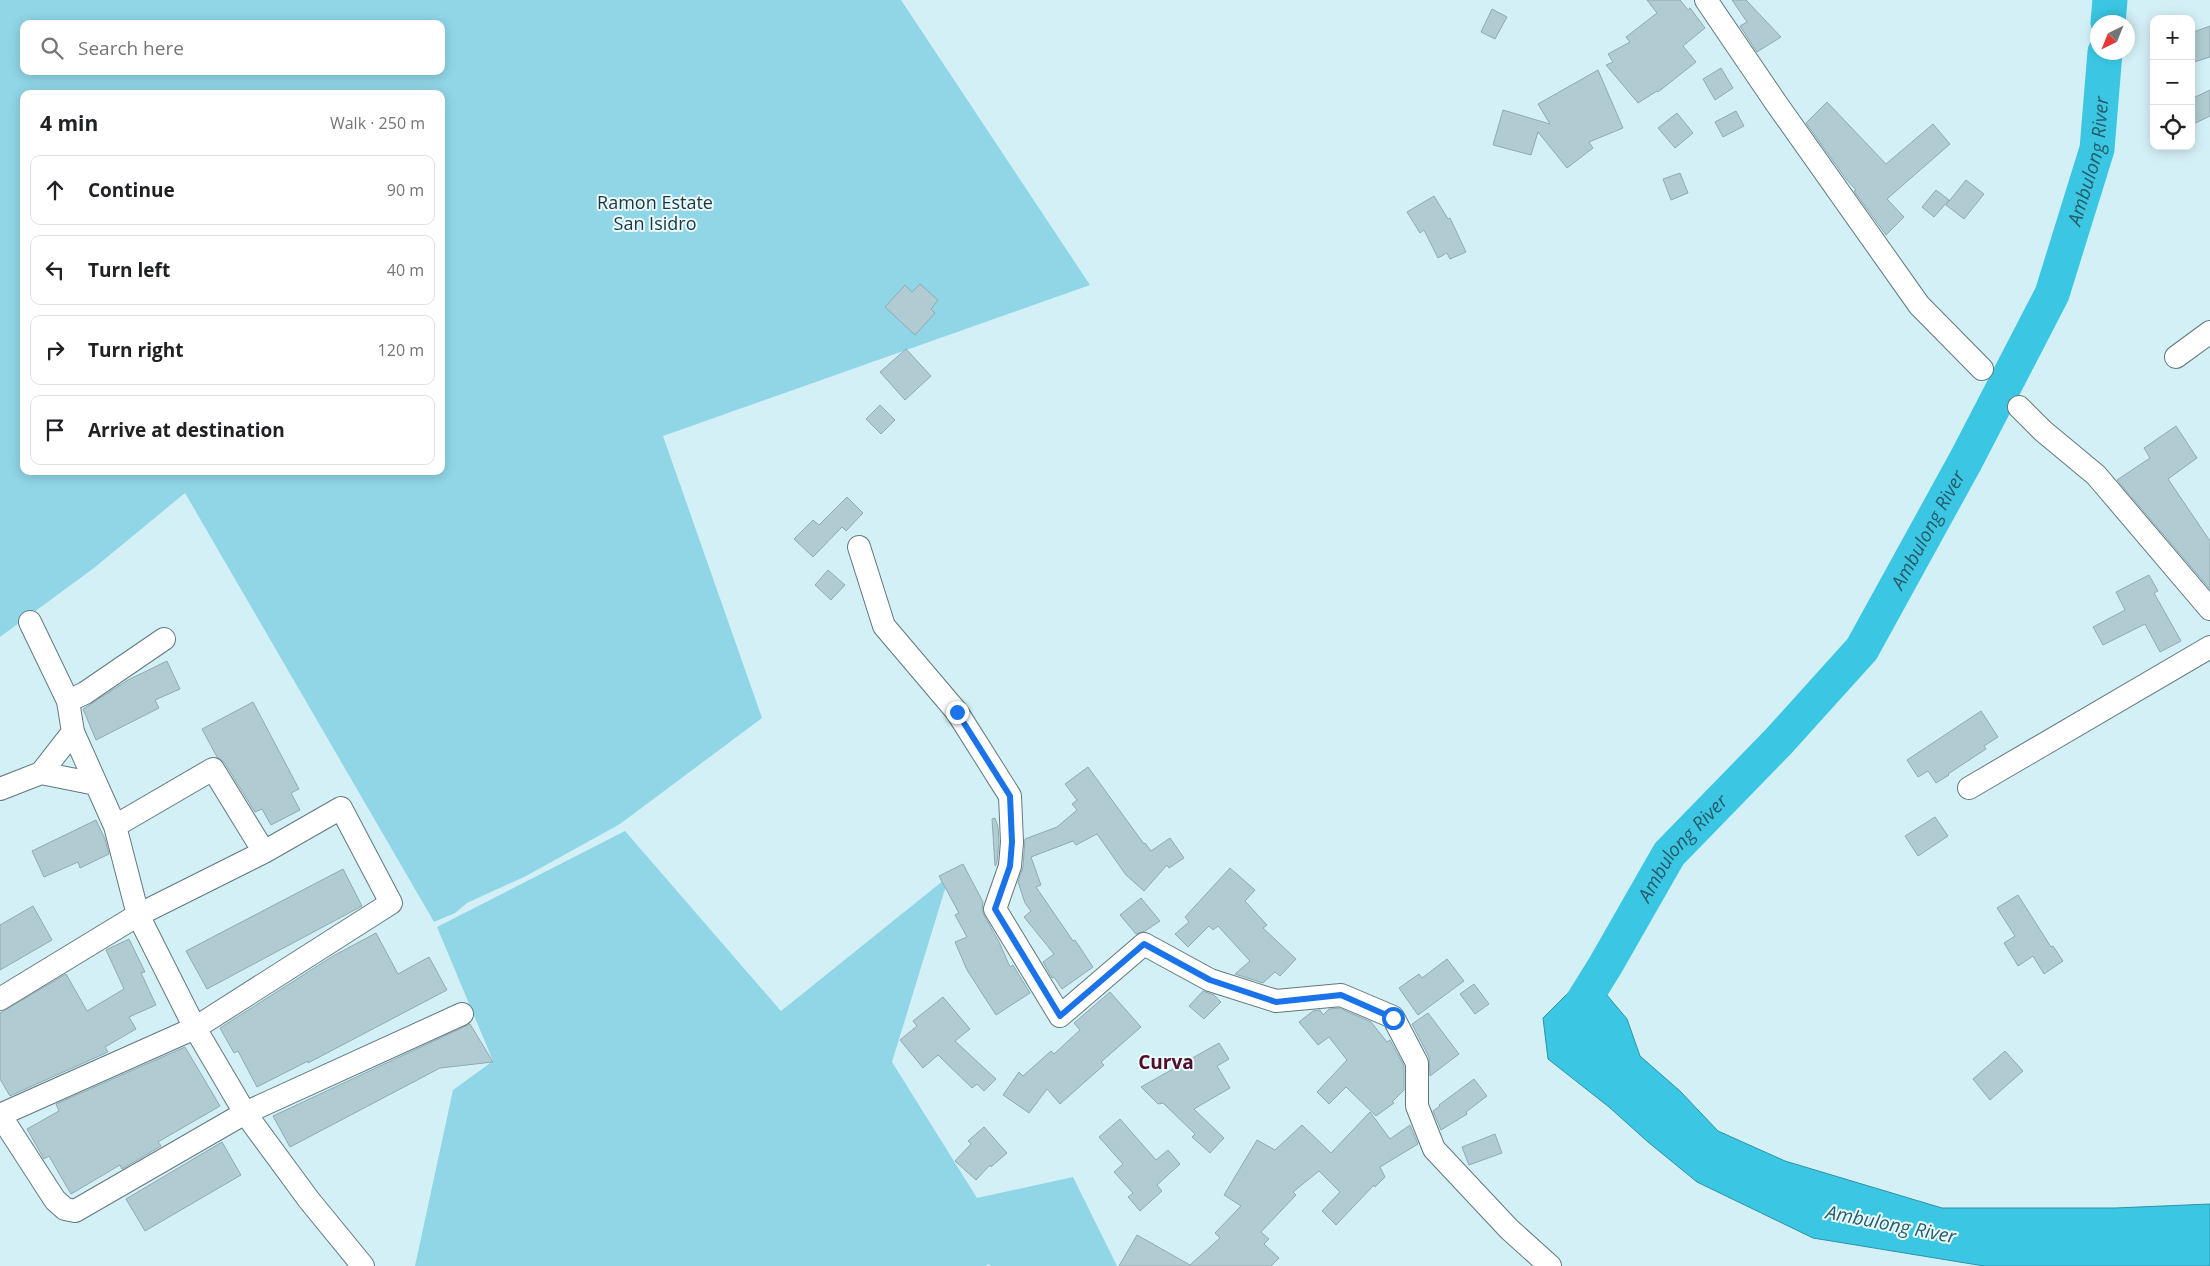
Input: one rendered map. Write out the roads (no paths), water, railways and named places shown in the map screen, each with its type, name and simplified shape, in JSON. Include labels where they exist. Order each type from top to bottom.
[{"type":"street","points":[[1706,0],[1776,103],[1919,304],[1982,369]]},
{"type":"street","points":[[2176,357],[2210,332]]},
{"type":"street","points":[[2019,407],[2043,431],[2096,475],[2210,609]]},
{"type":"street","points":[[859,547],[884,626],[957,712],[1010,796],[1012,842],[1010,866],[995,909],[1060,1016],[1144,944],[1210,980],[1276,1002],[1341,995],[1393,1018],[1417,1063],[1417,1106],[1434,1149],[1509,1229],[1550,1266]]},
{"type":"street","points":[[30,622],[68,701],[72,732],[115,826],[138,915],[195,1028],[245,1113],[309,1200],[364,1266]]},
{"type":"street","points":[[68,701],[85,693],[164,639]]},
{"type":"street","points":[[1969,788],[2210,647]]},
{"type":"street","points":[[0,789],[41,773],[72,732]]},
{"type":"street","points":[[115,826],[213,769],[264,852]]},
{"type":"street","points":[[41,773],[96,784]]},
{"type":"street","points":[[0,999],[138,915],[264,852],[341,808],[391,903],[195,1028],[0,1114],[55,1200],[65,1209],[75,1212],[245,1113],[462,1014]]},
{"type":"water","points":[[1605,966],[1606,994],[1627,1019],[1640,1056],[1680,1091],[1718,1131],[1785,1161],[1942,1208],[2115,1208],[2210,1204],[2210,1266],[1984,1266],[1813,1238],[1697,1182],[1609,1107],[1548,1059],[1543,1018],[1594,967]]},
{"type":"waterway","name":"Ambulong River","points":[[2109,15],[2110,0]]},
{"type":"waterway","name":"Ambulong River","points":[[1580,1006],[1669,854],[1778,742],[1862,649],[1966,460],[2052,294],[2097,149],[2104,60]]},
{"type":"district","name":"Curva","points":[[1166,1062]]},
{"type":"park label","name":"Ramon Estate San Isidro","points":[[655,212]]}]
